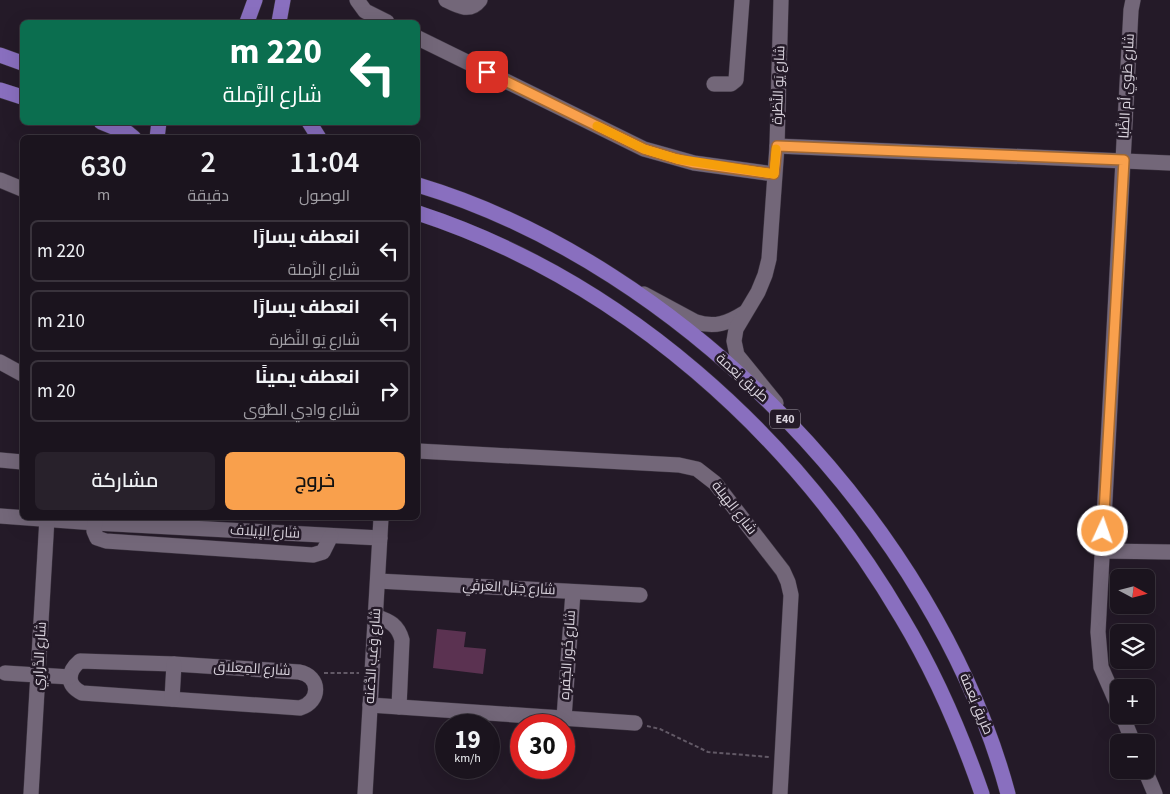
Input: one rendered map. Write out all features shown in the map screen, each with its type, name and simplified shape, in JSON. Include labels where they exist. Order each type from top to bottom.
[{"type":"main road","points":[[247,20],[256,0]]},
{"type":"main road","points":[[279,20],[283,0]]},
{"type":"main road","points":[[0,55],[20,61]]},
{"type":"main road","points":[[0,90],[20,96]]},
{"type":"main road","points":[[108,125],[130,135]]},
{"type":"main road","name":"طريق نِعمة","points":[[420,186],[460,199],[520,225],[611,276],[670,318],[720,358],[760,394],[804,439],[880,530],[925,599],[945,635],[980,710],[1008,794]]},
{"type":"main road","name":"طريق نِعمة","points":[[420,214],[509,250],[600,301],[688,365],[729,400],[768,438],[839,523],[898,610],[938,687],[969,757],[982,794]]},
{"type":"street","points":[[357,0],[365,11],[383,20]]},
{"type":"street","points":[[446,0],[458,6],[468,8],[477,4],[480,0]]},
{"type":"street","points":[[714,84],[731,84],[736,80],[742,0]]},
{"type":"street","name":"شارع يَو النَّظرة","points":[[781,0],[777,146],[769,259],[758,292],[736,329],[734,341],[737,355],[804,439]]},
{"type":"street","name":"شارع طَوِي أم الظِّبا","points":[[1110,688],[1101,667],[1098,632],[1133,0]]},
{"type":"street","points":[[420,39],[644,149],[694,163],[774,174]]},
{"type":"street","points":[[777,146],[1170,163]]},
{"type":"street","points":[[0,180],[20,188]]},
{"type":"street","points":[[611,276],[704,325],[722,324],[744,313]]},
{"type":"street","points":[[0,362],[20,373]]},
{"type":"street","name":"شارع الهِيلة","points":[[420,451],[679,465],[697,469],[715,483],[782,571],[788,582],[791,595],[780,794]]},
{"type":"street","points":[[0,460],[20,462]]},
{"type":"street","name":"شارع الإيلاف","points":[[0,516],[20,517]]},
{"type":"street","name":"شارع الدَّرارِي","points":[[31,794],[47,520]]},
{"type":"street","name":"شارع الإيلاف","points":[[66,520],[380,538]]},
{"type":"street","name":"شارع وَعَب الدَّعنه","points":[[364,794],[381,520]]},
{"type":"street","points":[[1102,551],[1170,552]]},
{"type":"street","name":"شارع جَبَل العَرفَي","points":[[378,581],[640,595]]},
{"type":"street","name":"شارع خُور الجَفره","points":[[564,714],[573,592]]},
{"type":"street","points":[[375,616],[390,621],[400,632],[402,640],[399,707]]},
{"type":"street","name":"شارع المِعلاق","points":[[80,662],[174,664],[304,673],[315,682],[316,692],[312,701],[300,708],[82,693],[71,684],[70,677],[73,668],[80,662]]},
{"type":"street","points":[[172,699],[174,664]]},
{"type":"street","points":[[2,673],[70,677]]},
{"type":"street","points":[[370,705],[510,714]]},
{"type":"street","points":[[575,719],[635,723]]},
{"type":"street","points":[[1149,779],[1155,794]]},
{"type":"path","points":[[304,673],[372,673]]},
{"type":"path","points":[[635,723],[660,729],[708,752],[782,758]]},
{"type":"building","points":[[437,629],[466,632],[464,647],[486,649],[483,674],[433,668]]},
{"type":"slow traffic","points":[[597,126],[644,149],[661,155],[694,163],[774,174],[776,149]]},
{"type":"route","points":[[487,72],[644,149],[694,163],[774,174],[777,146],[1124,160],[1103,531]]}]
